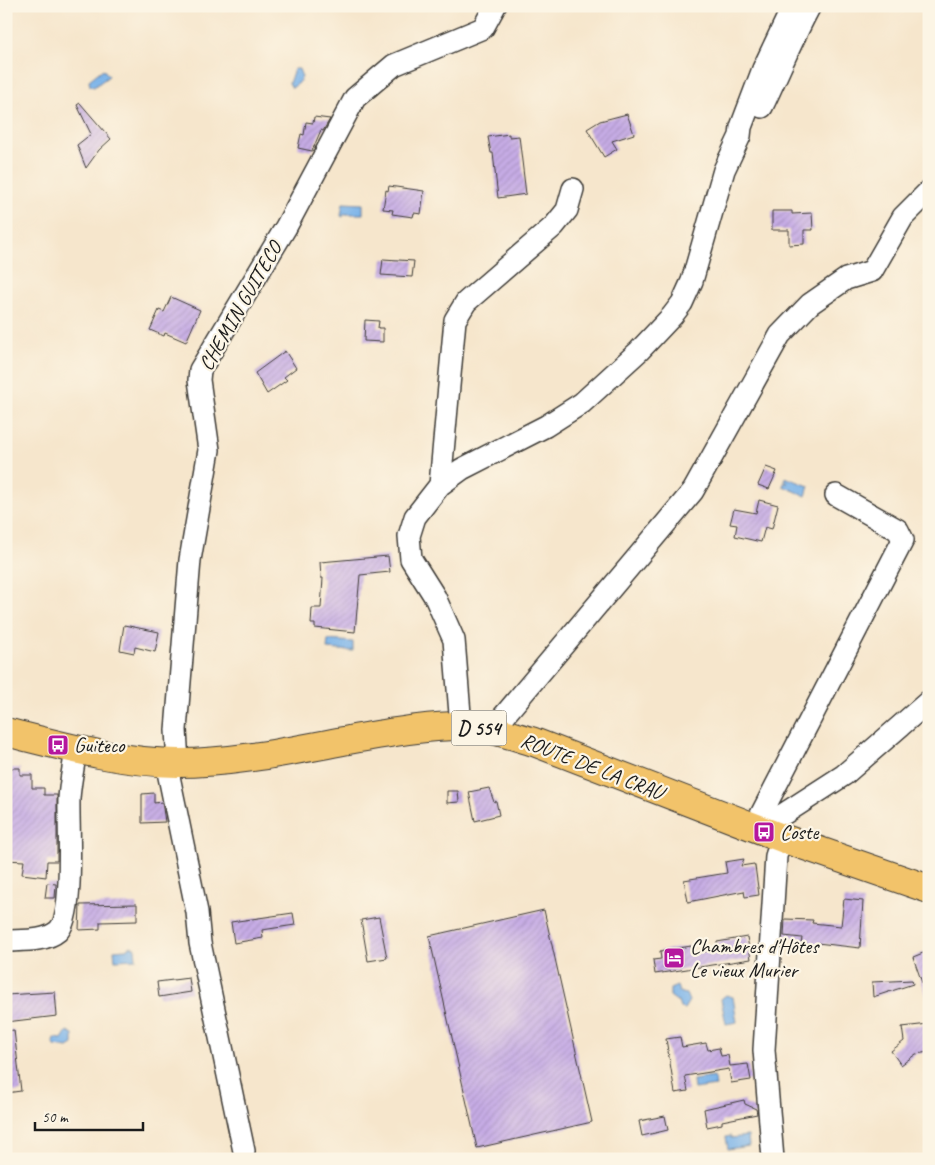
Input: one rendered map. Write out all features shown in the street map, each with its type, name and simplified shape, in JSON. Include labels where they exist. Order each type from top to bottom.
[{"type":"main road","name":"ROUTE DE LA CRAU","points":[[6,732],[76,749],[136,760],[172,762],[248,757],[412,729],[462,726],[492,730],[534,742],[769,834],[929,889]]},
{"type":"street","name":"CHEMIN GUITECO","points":[[244,1151],[203,959],[196,904],[172,762],[190,560],[208,450],[199,380],[200,370],[286,227],[355,98],[394,66],[483,28],[494,6]]},
{"type":"street","points":[[462,726],[454,640],[435,597],[411,560],[409,536],[415,516],[440,484],[462,469],[546,426],[582,403],[639,352],[682,303],[692,281],[724,170],[740,136],[741,127],[763,69],[793,6]]},
{"type":"street","points":[[740,136],[750,130],[810,6]]},
{"type":"street","points":[[440,484],[455,320],[466,302],[554,226],[567,210],[573,189]]},
{"type":"street","points":[[492,730],[693,491],[780,335],[810,304],[846,279],[872,271],[903,217],[929,191]]},
{"type":"street","points":[[773,1159],[764,1050],[776,856],[769,834],[903,540],[898,530],[836,495]]},
{"type":"street","points":[[769,834],[780,817],[844,775],[929,701]]},
{"type":"street","points":[[6,941],[50,936],[60,929],[65,922],[69,876],[69,798],[76,749]]},
{"type":"water","points":[[103,69],[109,76],[94,87],[90,86],[89,80]]},
{"type":"water","points":[[294,69],[299,69],[302,77],[299,83],[292,88],[289,83]]},
{"type":"water","points":[[343,203],[363,204],[363,214],[344,214],[343,217],[341,216]]},
{"type":"water","points":[[785,477],[809,486],[806,496],[783,486],[784,483],[788,483],[785,481]]},
{"type":"water","points":[[328,640],[353,642],[353,651],[327,649]]},
{"type":"water","points":[[131,946],[135,948],[136,959],[115,960],[114,950],[126,949]]},
{"type":"water","points":[[677,986],[679,992],[686,994],[689,1001],[684,1009],[680,1008],[678,1002],[670,996],[670,989]]},
{"type":"water","points":[[726,995],[733,997],[737,1022],[726,1024],[721,999]]},
{"type":"water","points":[[67,1031],[73,1034],[73,1045],[68,1048],[55,1046],[53,1043],[54,1038],[62,1039]]},
{"type":"water","points":[[714,1077],[716,1086],[694,1089],[693,1080]]},
{"type":"water","points":[[731,1136],[731,1138],[748,1136],[749,1146],[728,1149],[726,1137]]},
{"type":"building","points":[[80,103],[111,139],[99,150],[86,168],[77,145],[91,134],[77,105]]},
{"type":"building","points":[[627,114],[634,134],[612,141],[617,149],[604,157],[587,129],[600,121]]},
{"type":"building","points":[[314,117],[330,119],[323,131],[321,130],[312,151],[298,148],[301,134],[304,135],[306,122],[313,123]]},
{"type":"building","points":[[509,134],[509,137],[519,136],[526,194],[498,198],[493,153],[491,153],[488,137]]},
{"type":"building","points":[[389,186],[424,191],[421,214],[414,213],[413,217],[392,214],[393,210],[383,209],[386,190],[388,191]]},
{"type":"building","points":[[772,211],[792,211],[792,214],[812,213],[813,230],[804,230],[804,244],[789,245],[789,230],[772,230]]},
{"type":"building","points":[[383,259],[414,261],[412,277],[381,275]]},
{"type":"building","points":[[171,297],[200,310],[186,342],[165,333],[164,336],[150,330],[159,310],[164,312]]},
{"type":"building","points":[[365,320],[379,321],[378,328],[383,328],[383,342],[364,341]]},
{"type":"building","points":[[285,351],[296,368],[284,377],[287,380],[267,394],[255,373]]},
{"type":"building","points":[[766,467],[777,471],[769,489],[758,485]]},
{"type":"building","points":[[759,500],[778,505],[772,529],[765,527],[761,542],[735,536],[737,525],[730,524],[734,509],[756,513]]},
{"type":"building","points":[[388,556],[390,572],[360,575],[355,632],[315,628],[315,624],[311,624],[312,608],[321,608],[323,578],[321,578],[320,562]]},
{"type":"building","points":[[124,625],[159,632],[155,652],[135,647],[134,653],[120,650]]},
{"type":"building","points":[[6,768],[20,768],[20,775],[32,775],[32,788],[44,788],[44,795],[57,795],[57,861],[47,861],[46,877],[22,874],[24,861],[6,860]]},
{"type":"building","points":[[489,788],[494,802],[496,801],[499,815],[475,821],[469,792]]},
{"type":"building","points":[[447,791],[458,791],[459,802],[447,803]]},
{"type":"building","points":[[154,793],[154,803],[162,802],[165,822],[142,823],[142,794]]},
{"type":"building","points":[[744,859],[741,866],[754,864],[755,866],[759,895],[745,897],[744,891],[688,902],[684,880],[727,873],[725,862]]},
{"type":"building","points":[[47,883],[56,884],[55,898],[45,898]]},
{"type":"building","points":[[844,899],[863,901],[860,948],[817,943],[817,945],[801,944],[802,938],[784,936],[785,919],[813,920],[812,923],[841,926]]},
{"type":"building","points":[[137,904],[137,921],[100,922],[100,929],[79,930],[80,905]]},
{"type":"building","points":[[544,910],[592,1122],[477,1148],[429,936]]},
{"type":"building","points":[[293,913],[295,925],[262,930],[263,938],[234,943],[231,922]]},
{"type":"building","points":[[379,917],[387,958],[368,961],[361,920]]},
{"type":"building","points":[[747,937],[751,959],[655,974],[653,960],[661,959],[660,951],[691,946],[692,954],[718,949],[717,942]]},
{"type":"building","points":[[929,953],[929,997],[927,997],[913,957]]},
{"type":"building","points":[[189,978],[191,992],[159,997],[157,982]]},
{"type":"building","points":[[912,980],[913,984],[873,997],[872,982]]},
{"type":"building","points":[[55,992],[57,1016],[6,1022],[6,995]]},
{"type":"building","points":[[929,1024],[929,1052],[916,1054],[901,1065],[891,1051],[904,1041],[902,1027]]},
{"type":"building","points":[[14,1030],[21,1091],[6,1093],[6,1031]]},
{"type":"building","points":[[680,1037],[682,1047],[706,1043],[708,1050],[719,1048],[721,1056],[728,1055],[730,1066],[748,1064],[751,1080],[731,1083],[729,1069],[685,1076],[688,1091],[675,1093],[666,1039]]},
{"type":"building","points":[[744,1100],[745,1104],[756,1109],[757,1114],[722,1121],[722,1124],[707,1127],[704,1109]]},
{"type":"building","points":[[665,1116],[668,1130],[642,1136],[639,1121]]},
{"type":"place","name":"Guiteco","points":[[58,745]]},
{"type":"place","name":"Coste","points":[[764,832]]},
{"type":"place","name":"Chambres d'Hôtes Le vieux Murier","points":[[674,958]]}]
